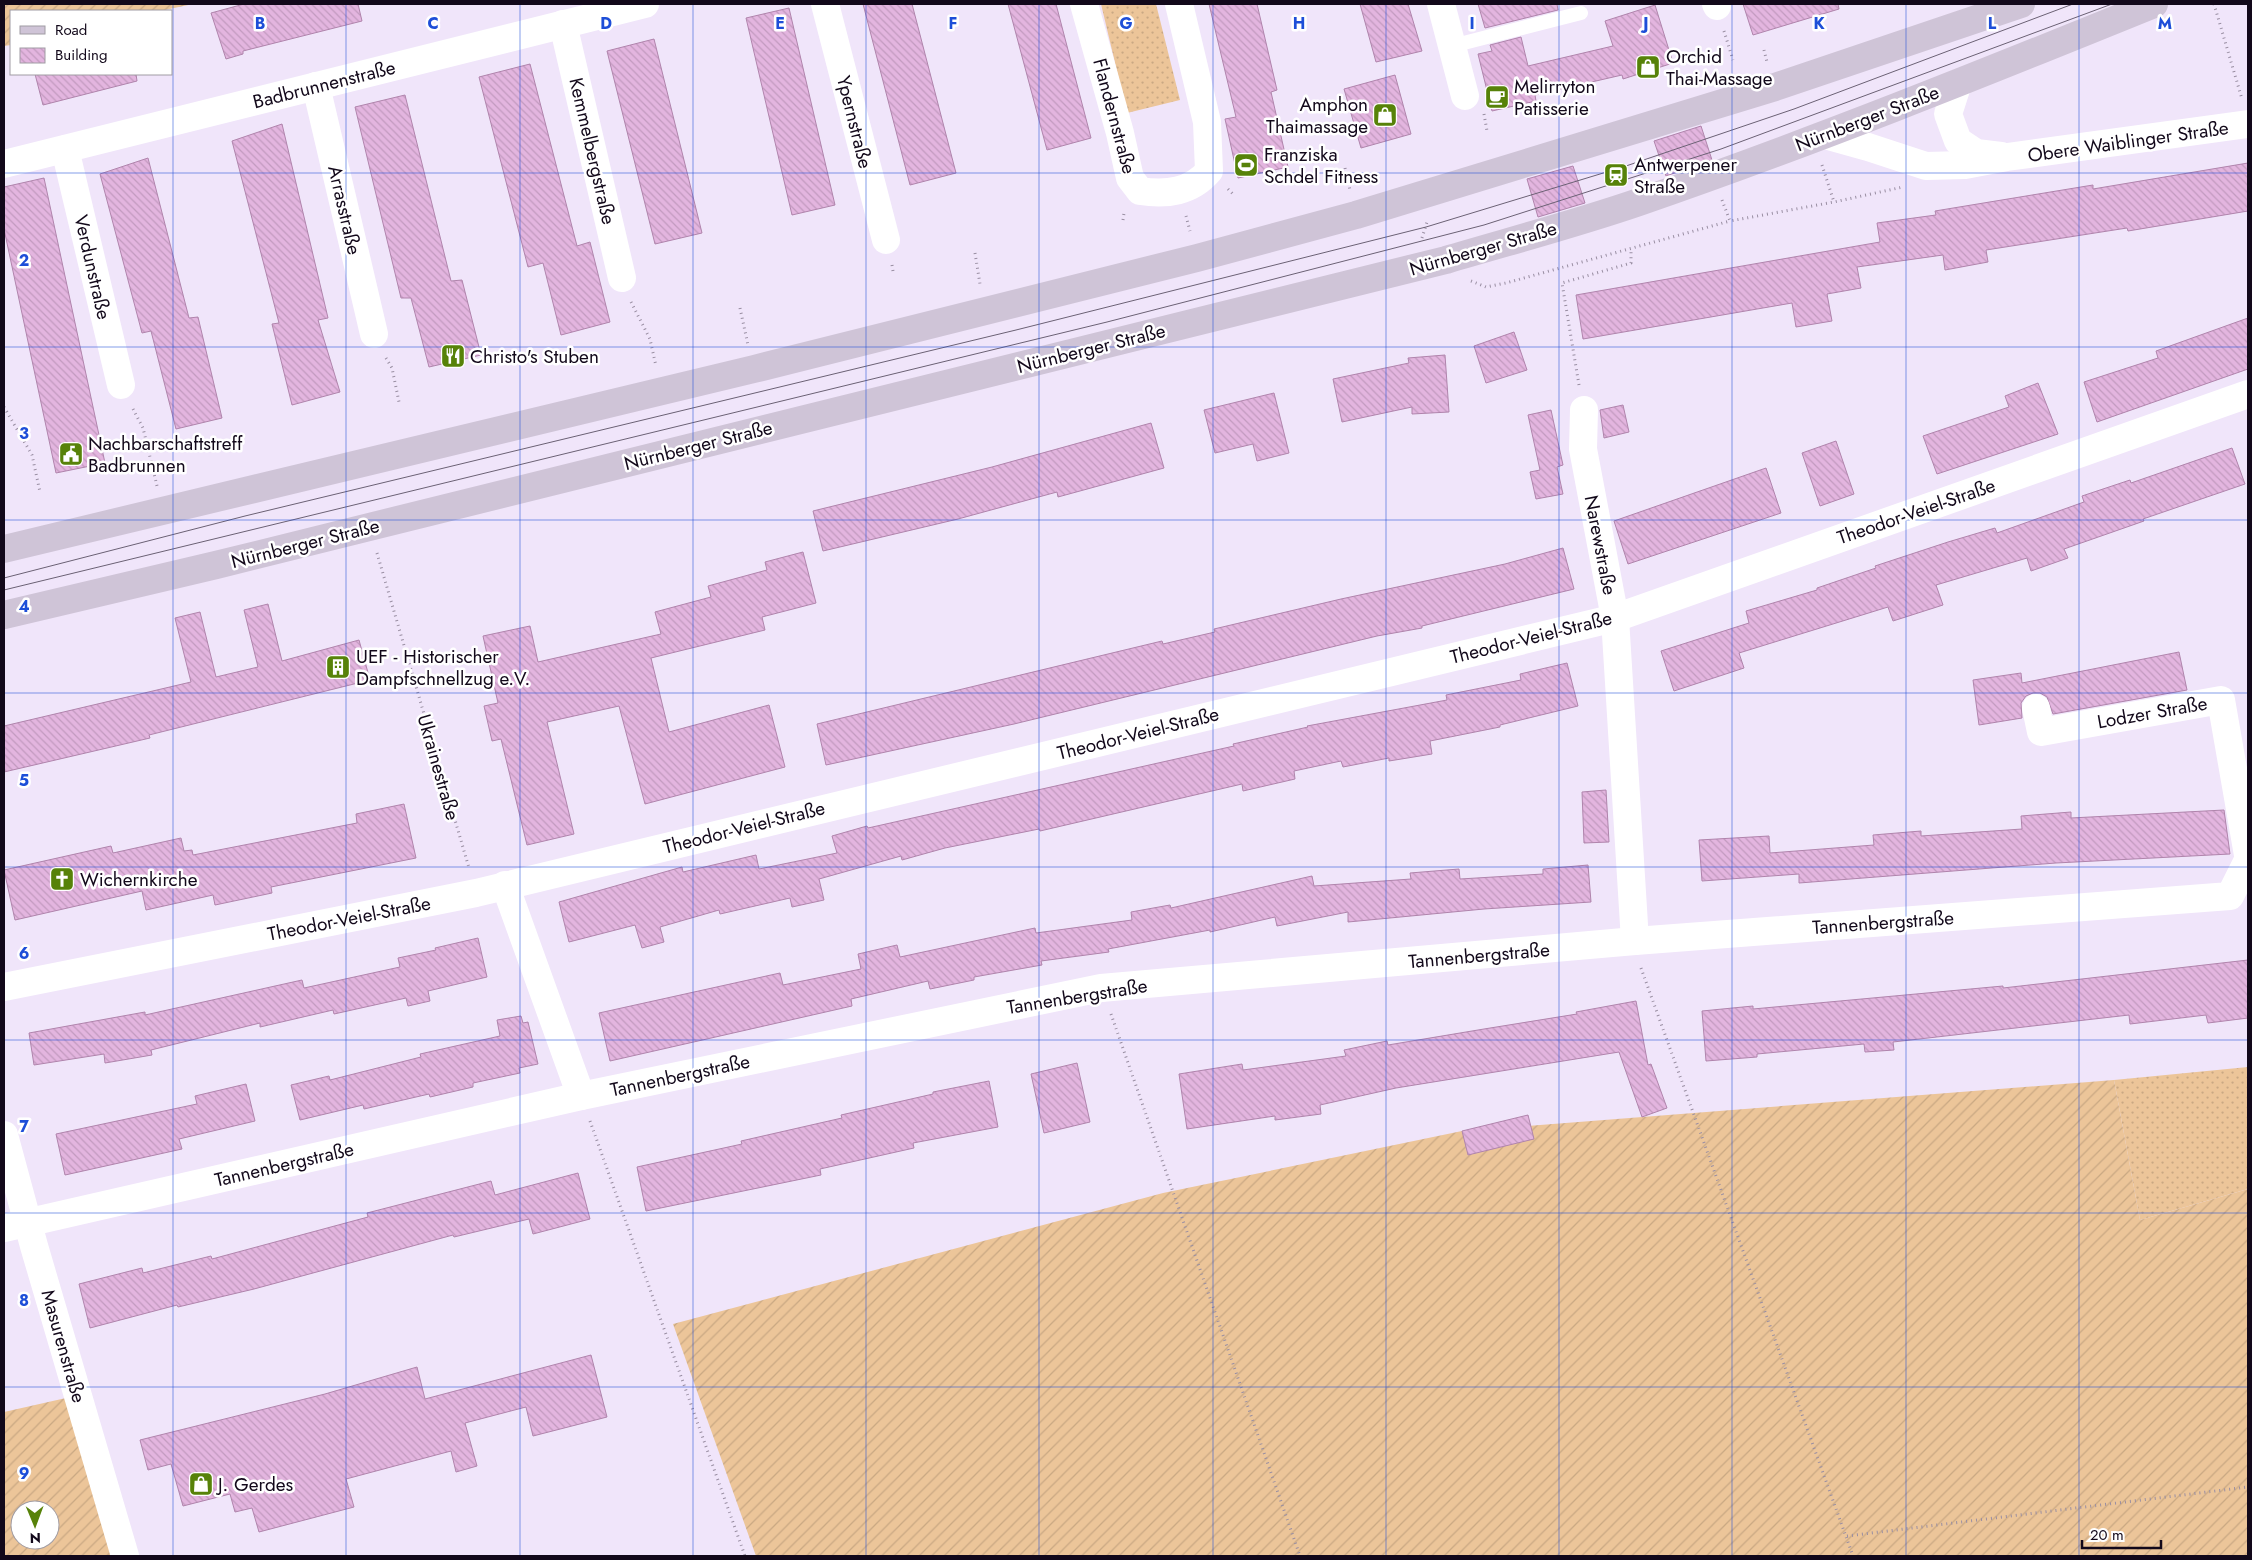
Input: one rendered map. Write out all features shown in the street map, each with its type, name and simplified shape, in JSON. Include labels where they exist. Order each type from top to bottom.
[{"type":"main road","points":[[4,549],[754,369],[1197,258],[1356,215],[1775,87],[2021,4]]},
{"type":"main road","name":"Nürnberger Straße","points":[[4,615],[1446,260],[1636,203],[1712,176],[1958,83],[2154,4]]},
{"type":"street","name":"Badbrunnenstraße","points":[[4,164],[645,4]]},
{"type":"street","name":"Ypernstraße","points":[[825,4],[886,240]]},
{"type":"street","name":"Flandernstraße","points":[[1084,4],[1120,133],[1130,178],[1140,191],[1158,194],[1183,190],[1202,179],[1209,171],[1207,122],[1179,4]]},
{"type":"street","points":[[1441,4],[1466,96]]},
{"type":"street","name":"Kemmelbergstraße","points":[[563,24],[622,278]]},
{"type":"street","name":"Obere Waiblinger Straße","points":[[1958,83],[1948,114],[1958,141],[1976,153],[2007,157]]},
{"type":"street","name":"Arrasstraße","points":[[316,86],[374,334]]},
{"type":"street","name":"Obere Waiblinger Straße","points":[[1819,137],[1868,147],[1926,166],[1965,165],[2007,157],[2247,124]]},
{"type":"street","name":"Verdunstraße","points":[[65,149],[121,385]]},
{"type":"street","name":"Theodor-Veiel-Straße","points":[[4,987],[476,893],[1615,618],[2248,394]]},
{"type":"street","name":"Narewstraße","points":[[1584,410],[1583,449],[1615,618],[1635,941]]},
{"type":"street","name":"Lodzer Straße","points":[[2036,708],[2040,732],[2220,700],[2248,856]]},
{"type":"street","name":"Tannenbergstraße","points":[[16,1225],[581,1096],[1101,988],[1635,941],[2230,896],[2248,860]]},
{"type":"street","points":[[505,885],[581,1096]]},
{"type":"street","name":"Masurenstraße","points":[[4,1135],[16,1225],[125,1556]]},
{"type":"lane","points":[[1452,46],[1581,12]]},
{"type":"path","points":[[2214,4],[2242,100],[2247,124]]},
{"type":"path","points":[[1819,137],[1834,202]]},
{"type":"path","points":[[1463,278],[1486,287],[1506,283],[1631,250],[1730,221],[1905,187],[1926,166]]},
{"type":"path","points":[[1712,176],[1730,221]]},
{"type":"path","points":[[1421,242],[1429,215]]},
{"type":"path","points":[[1584,410],[1562,283],[1631,263],[1631,250]]},
{"type":"path","points":[[622,278],[625,290],[650,339],[661,390]]},
{"type":"path","points":[[740,308],[754,369]]},
{"type":"path","points":[[374,334],[392,368],[400,402]]},
{"type":"path","points":[[121,385],[143,428],[152,466]]},
{"type":"path","points":[[4,407],[32,455],[40,492]]},
{"type":"path","name":"Ukrainestraße","points":[[369,526],[476,893]]},
{"type":"path","points":[[1635,941],[1640,966],[1853,1556]]},
{"type":"path","points":[[1101,988],[1300,1556]]},
{"type":"path","points":[[581,1096],[745,1556]]},
{"type":"path","points":[[1847,1536],[2248,1487]]},
{"type":"shaded area","points":[[4,4],[193,4],[165,10],[10,10],[10,45],[4,46]]},
{"type":"shaded area","points":[[1101,4],[1156,4],[1180,100],[1127,113]]},
{"type":"shaded area","points":[[2248,1067],[2248,1189],[2140,1220],[2114,1080]]},
{"type":"shaded area","points":[[2114,1080],[2140,1220],[2248,1189],[2248,1556],[756,1556],[673,1324],[1163,1193],[1462,1131]]},
{"type":"shaded area","points":[[66,1398],[112,1556],[4,1556],[4,1412]]},
{"type":"building","points":[[244,4],[358,4],[362,21],[243,51],[243,54],[226,59],[211,13]]},
{"type":"building","points":[[863,4],[912,4],[956,173],[910,185]]},
{"type":"building","points":[[1008,4],[1056,4],[1091,138],[1047,150]]},
{"type":"building","points":[[1209,4],[1257,4],[1277,90],[1271,92],[1288,167],[1238,178],[1225,119],[1236,117]]},
{"type":"building","points":[[1360,4],[1408,4],[1422,51],[1376,62]]},
{"type":"building","points":[[1478,4],[1557,4],[1558,10],[1485,28]]},
{"type":"building","points":[[1743,4],[1838,4],[1839,9],[1753,35]]},
{"type":"building","points":[[1655,5],[1673,63],[1623,79],[1622,75],[1535,95],[1536,101],[1492,111],[1478,54],[1492,51],[1490,45],[1521,37],[1528,66],[1613,46],[1605,21]]},
{"type":"building","points":[[789,8],[835,205],[792,215],[746,18]]},
{"type":"building","points":[[654,39],[702,233],[655,244],[607,51]]},
{"type":"building","points":[[530,64],[577,246],[590,242],[610,322],[561,335],[543,263],[528,267],[479,77]]},
{"type":"building","points":[[35,75],[136,75],[137,81],[43,105]]},
{"type":"building","points":[[1395,75],[1411,134],[1361,148],[1344,89]]},
{"type":"building","points":[[405,95],[451,281],[462,280],[481,355],[429,367],[411,298],[401,298],[355,107]]},
{"type":"building","points":[[282,124],[328,318],[318,320],[340,392],[292,405],[272,324],[279,323],[232,141]]},
{"type":"building","points":[[1701,126],[1712,160],[1666,176],[1654,141]]},
{"type":"building","points":[[148,158],[189,318],[198,317],[222,418],[176,429],[151,331],[142,333],[100,174]]},
{"type":"building","points":[[2248,163],[2248,211],[2128,231],[2127,228],[1986,250],[1988,262],[1945,270],[1943,255],[1857,267],[1861,288],[1827,294],[1832,321],[1796,327],[1792,303],[1583,339],[1576,295],[1880,242],[1877,223],[1936,215],[1935,211],[2093,185],[2093,189]]},
{"type":"building","points":[[1573,166],[1585,203],[1538,217],[1527,179]]},
{"type":"building","points":[[44,178],[105,463],[56,473],[4,229],[4,187]]},
{"type":"building","points":[[2248,318],[2248,369],[2097,422],[2084,382],[2158,358],[2156,351]]},
{"type":"building","points":[[1514,332],[1527,370],[1486,383],[1474,346]]},
{"type":"building","points":[[1445,355],[1449,412],[1412,414],[1412,407],[1342,422],[1333,379],[1409,363],[1408,358]]},
{"type":"building","points":[[2038,383],[2058,434],[1937,474],[1923,436],[2009,407],[2005,396]]},
{"type":"building","points":[[1274,393],[1289,453],[1257,461],[1253,444],[1215,453],[1204,410]]},
{"type":"building","points":[[1623,405],[1629,432],[1604,438],[1600,410]]},
{"type":"building","points":[[1551,410],[1563,465],[1557,467],[1563,494],[1536,499],[1530,472],[1540,470],[1528,415]]},
{"type":"building","points":[[1151,423],[1164,468],[1058,497],[1057,492],[958,519],[823,551],[813,511],[992,467]]},
{"type":"building","points":[[1836,441],[1854,494],[1820,506],[1802,453]]},
{"type":"building","points":[[2232,448],[2245,484],[2143,519],[2144,521],[2064,549],[2068,558],[2031,571],[2027,558],[1936,585],[1943,605],[1893,621],[1888,607],[1739,653],[1744,668],[1674,691],[1661,651],[1749,623],[1746,611],[1817,590],[1817,588],[1876,568],[1875,566],[1948,542],[1995,528],[1997,533],[2084,502],[2082,496],[2130,480],[2131,483]]},
{"type":"building","points":[[1766,468],[1781,513],[1628,564],[1614,521]]},
{"type":"building","points":[[1563,548],[1574,589],[1422,626],[1422,628],[1377,636],[1014,724],[826,765],[817,724],[1162,641],[1163,644],[1215,632],[1214,629],[1341,599],[1505,564]]},
{"type":"building","points":[[803,552],[816,603],[762,617],[765,630],[651,658],[669,732],[769,705],[785,767],[645,804],[619,706],[547,722],[574,834],[527,845],[501,739],[492,741],[484,706],[498,703],[483,636],[530,626],[538,662],[661,634],[655,612],[711,597],[708,586],[767,570],[765,562]]},
{"type":"building","points":[[268,604],[282,661],[359,640],[370,680],[149,735],[150,738],[4,772],[4,726],[191,682],[175,618],[200,612],[216,677],[258,667],[244,610]]},
{"type":"building","points":[[2179,652],[2187,690],[2053,714],[2047,697],[2040,693],[2033,693],[2026,696],[2021,703],[2022,718],[1979,725],[1973,680],[2021,673],[2022,683]]},
{"type":"building","points":[[1567,663],[1578,706],[1500,725],[1500,727],[1430,741],[1432,754],[1389,761],[1389,758],[1343,767],[1341,761],[1294,771],[1295,779],[1243,791],[1242,784],[1040,831],[1039,829],[945,848],[902,860],[901,856],[819,879],[824,900],[792,907],[790,898],[720,914],[719,910],[660,927],[664,942],[642,948],[635,925],[569,942],[559,902],[682,867],[683,872],[756,855],[759,869],[837,853],[832,836],[867,826],[868,828],[1234,746],[1233,744],[1307,726],[1447,700],[1446,695],[1521,680],[1520,674]]},
{"type":"building","points":[[1606,790],[1609,842],[1584,843],[1582,792]]},
{"type":"building","points":[[404,804],[416,858],[271,887],[272,893],[215,905],[213,895],[146,910],[142,891],[15,920],[4,870],[111,846],[113,853],[181,838],[184,851],[192,850],[193,855],[357,823],[356,814]]},
{"type":"building","points":[[2224,810],[2230,854],[2056,863],[1799,883],[1799,874],[1702,881],[1699,840],[1769,836],[1770,853],[1874,845],[1873,835],[1921,831],[1921,836],[2022,829],[2021,816],[2071,812],[2071,818]]},
{"type":"building","points":[[1588,865],[1591,902],[1484,909],[1348,922],[1348,912],[1277,926],[1275,917],[1210,932],[1210,930],[1108,949],[1109,952],[1041,961],[1042,965],[974,977],[974,980],[930,989],[928,981],[851,999],[852,1006],[610,1061],[599,1013],[780,973],[783,985],[861,969],[858,954],[897,945],[900,957],[1035,928],[1036,933],[1132,920],[1131,912],[1170,905],[1171,908],[1312,876],[1314,886],[1411,879],[1410,873],[1459,869],[1460,879],[1543,874],[1543,869]]},
{"type":"building","points":[[478,938],[487,977],[428,991],[430,1001],[408,1006],[406,998],[334,1014],[333,1010],[260,1027],[260,1023],[151,1050],[152,1055],[105,1063],[104,1054],[34,1065],[29,1033],[145,1012],[145,1015],[302,980],[304,988],[400,967],[398,958]]},
{"type":"building","points":[[2248,960],[2248,1018],[2208,1023],[2206,1015],[2130,1024],[2129,1015],[1893,1042],[1894,1050],[1865,1052],[1864,1044],[1757,1054],[1757,1057],[1706,1061],[1702,1011],[1753,1006],[1753,1009],[2003,986],[2003,988]]},
{"type":"building","points":[[1636,1001],[1648,1065],[1651,1064],[1667,1108],[1642,1117],[1619,1052],[1396,1088],[1320,1105],[1321,1114],[1275,1120],[1275,1116],[1187,1129],[1179,1074],[1242,1064],[1243,1070],[1346,1056],[1344,1050],[1387,1041],[1388,1045],[1577,1014],[1576,1012]]},
{"type":"building","points":[[521,1016],[523,1023],[528,1022],[538,1064],[519,1068],[520,1073],[473,1083],[473,1087],[430,1097],[429,1094],[364,1109],[363,1105],[300,1120],[291,1085],[329,1076],[330,1080],[421,1057],[420,1054],[500,1036],[497,1020]]},
{"type":"building","points":[[1077,1063],[1090,1122],[1044,1133],[1031,1074]]},
{"type":"building","points":[[989,1081],[998,1127],[913,1143],[914,1148],[820,1169],[821,1175],[646,1211],[637,1167],[742,1144],[741,1141],[842,1118],[841,1115],[933,1094],[933,1092]]},
{"type":"building","points":[[246,1084],[255,1121],[179,1139],[182,1149],[65,1175],[56,1134],[197,1104],[195,1096]]},
{"type":"building","points":[[1528,1115],[1534,1139],[1468,1155],[1462,1131]]},
{"type":"building","points":[[578,1173],[590,1219],[533,1234],[529,1219],[454,1237],[453,1235],[254,1289],[178,1307],[177,1305],[90,1328],[79,1284],[142,1268],[143,1273],[211,1256],[212,1259],[368,1217],[367,1213],[491,1181],[495,1195]]},
{"type":"building","points":[[591,1355],[607,1417],[533,1436],[526,1407],[465,1423],[477,1466],[456,1472],[451,1451],[346,1479],[354,1507],[259,1532],[252,1508],[235,1512],[230,1494],[183,1506],[171,1464],[148,1470],[140,1440],[325,1394],[417,1367],[425,1399]]},
{"type":"tram line","points":[[4,578],[245,516],[1016,330],[1426,227],[1623,167],[1794,109],[2073,4]]},
{"type":"tram line","points":[[4,590],[1107,322],[1484,225],[1721,149],[2112,4]]},
{"type":"place","name":"Orchid Thai-Massage","points":[[1648,67]]},
{"type":"place","name":"Melirryton Patisserie","points":[[1497,97]]},
{"type":"place","name":"Amphon Thaimassage","points":[[1385,115]]},
{"type":"place","name":"Franziska Schdel Fitness","points":[[1246,165]]},
{"type":"place","name":"Antwerpener Straße","points":[[1616,175]]},
{"type":"place","name":"Christo's Stuben","points":[[453,356]]},
{"type":"place","name":"Nachbarschaftstreff Badbrunnen","points":[[71,454]]},
{"type":"place","name":"UEF - Historischer Dampfschnellzug e.V.","points":[[338,667]]},
{"type":"place","name":"Wichernkirche","points":[[62,879]]},
{"type":"place","name":"J. Gerdes","points":[[201,1484]]}]
